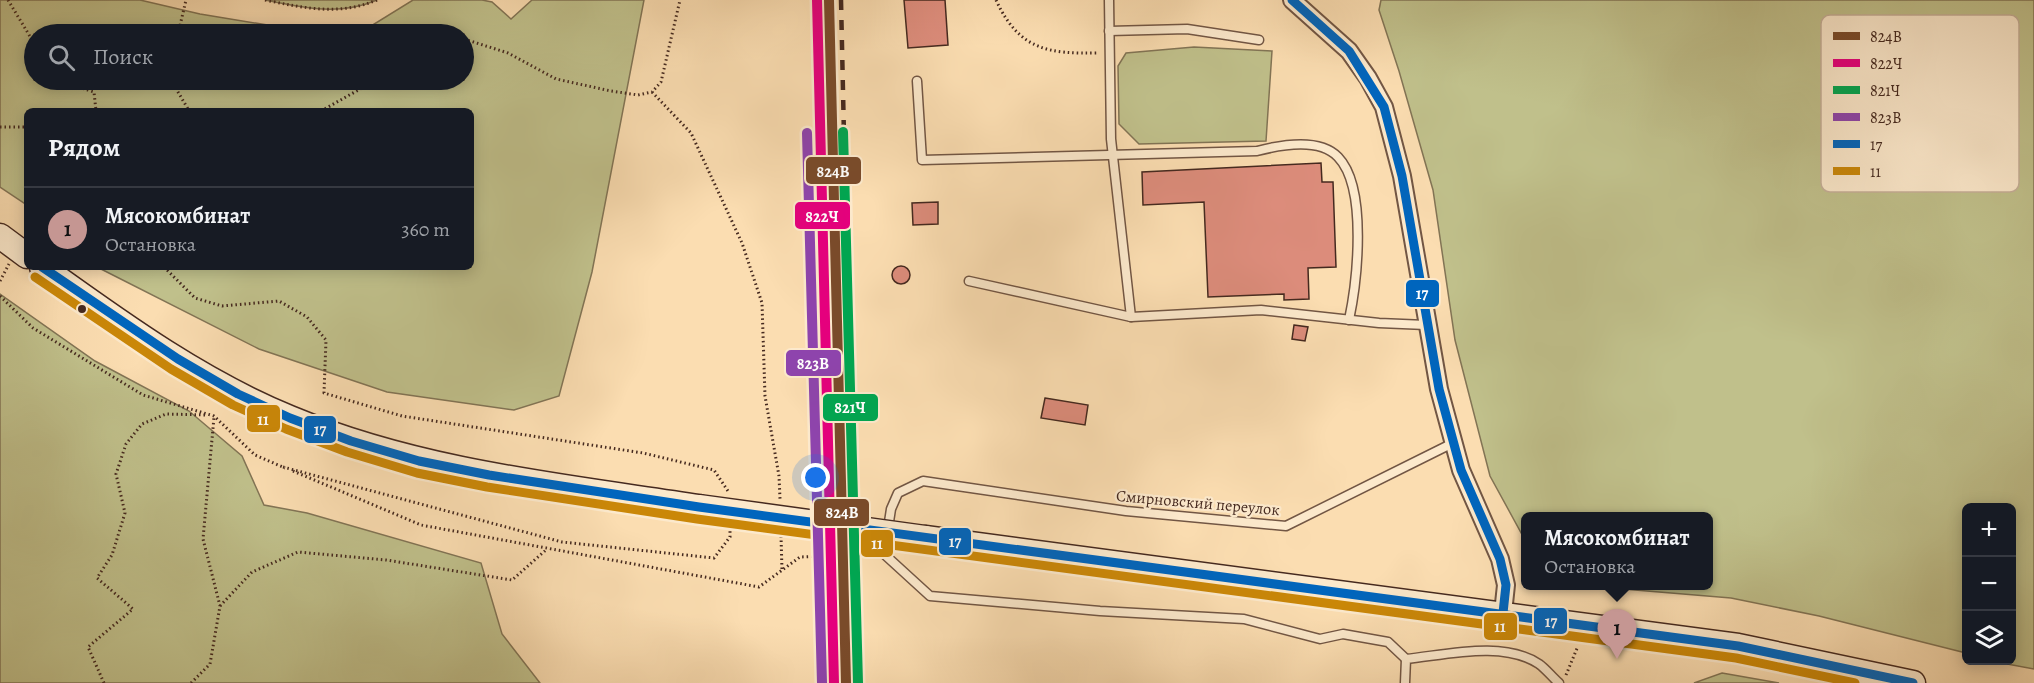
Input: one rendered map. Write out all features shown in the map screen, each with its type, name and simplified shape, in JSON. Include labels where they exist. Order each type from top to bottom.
[{"type":"main road","points":[[0,236],[19,258]]},
{"type":"main road","points":[[46,270],[178,359],[238,394],[290,418],[351,441],[419,461],[699,507],[1738,646],[1913,683]]},
{"type":"street","points":[[1292,0],[1349,51],[1368,78],[1384,107],[1402,176],[1426,325],[1453,442],[1461,470],[1500,559],[1506,585],[1503,613]]},
{"type":"lane","points":[[1109,0],[1113,157],[1131,316]]},
{"type":"lane","points":[[1109,31],[1187,29],[1259,40]]},
{"type":"lane","points":[[917,81],[922,160],[1113,157],[1257,151],[1284,145],[1313,146],[1337,156],[1349,175],[1356,213],[1358,269],[1349,320]]},
{"type":"lane","points":[[969,281],[1131,316],[1261,310],[1349,320],[1426,325]]},
{"type":"lane","name":"Смирновский переулок","points":[[885,554],[891,509],[898,493],[923,481],[1126,511],[1286,526],[1453,442]]},
{"type":"lane","points":[[885,554],[930,596],[1100,611],[1244,619],[1320,639],[1343,634],[1388,642],[1406,659],[1484,652],[1510,653],[1538,663],[1561,683]]},
{"type":"lane","points":[[1405,683],[1406,659]]},
{"type":"path","points":[[8,0],[24,26]]},
{"type":"path","points":[[180,24],[186,0]]},
{"type":"path","points":[[265,0],[310,9],[343,10],[377,0]]},
{"type":"path","points":[[474,42],[508,53],[556,79],[638,96],[652,92],[661,82],[680,0]]},
{"type":"path","points":[[996,0],[1006,21],[1025,38],[1047,51],[1066,54],[1110,53]]},
{"type":"path","points":[[88,90],[94,92],[96,108]]},
{"type":"path","points":[[177,90],[187,108]]},
{"type":"path","points":[[326,108],[358,90]]},
{"type":"path","points":[[652,92],[692,133],[742,243],[762,303],[765,396],[779,476],[780,500]]},
{"type":"path","points":[[0,127],[24,127]]},
{"type":"path","points":[[0,281],[19,258]]},
{"type":"path","points":[[167,270],[195,298],[222,306],[279,301],[307,317],[326,340],[324,393],[402,416],[643,453],[714,470],[730,494]]},
{"type":"path","points":[[0,296],[33,328],[143,395],[214,416],[255,455],[421,525],[546,550],[759,587],[800,557],[885,554]]},
{"type":"path","points":[[104,683],[88,647],[133,609],[98,578],[112,555],[125,513],[116,474],[126,444],[142,424],[166,414],[214,416]]},
{"type":"path","points":[[191,683],[210,664],[220,606],[203,539],[214,416]]},
{"type":"path","points":[[283,467],[562,542],[714,558],[730,537],[730,526]]},
{"type":"path","points":[[781,535],[782,570]]},
{"type":"path","points":[[220,606],[252,572],[298,552],[386,560],[512,580],[546,550]]},
{"type":"path","points":[[1561,683],[1578,646]]},
{"type":"green space","points":[[0,0],[140,0],[200,14],[261,24],[24,24],[24,90],[474,90],[474,24],[374,24],[413,0],[482,0],[492,2],[511,19],[532,0],[644,0],[592,272],[559,396],[514,410],[387,392],[259,349],[103,270],[474,270],[474,108],[24,108],[24,203],[0,187]]},
{"type":"green space","points":[[265,0],[377,0],[349,8],[321,9]]},
{"type":"green space","points":[[1381,0],[2034,0],[2034,669],[2012,665],[2016,665],[2016,503],[1962,503],[1962,652],[1819,616],[1731,598],[1635,590],[1713,590],[1713,512],[1521,512],[1521,533],[1490,476],[1455,340],[1433,190],[1379,10]]},
{"type":"green space","points":[[1194,47],[1272,51],[1266,141],[1139,144],[1119,124],[1118,66],[1126,53]]},
{"type":"green space","points":[[0,294],[95,361],[189,411],[242,456],[264,505],[307,513],[481,563],[502,634],[540,683],[0,683]]},
{"type":"green space","points":[[1722,673],[1779,683],[1694,683]]},
{"type":"building","points":[[904,0],[945,0],[948,45],[908,48]]},
{"type":"building","points":[[1321,163],[1322,182],[1333,182],[1336,267],[1308,268],[1309,299],[1284,300],[1284,294],[1208,297],[1204,202],[1143,205],[1142,172]]},
{"type":"building","points":[[938,202],[938,224],[913,225],[912,203]]},
{"type":"building","points":[[901,266],[907,269],[910,275],[907,281],[901,284],[895,281],[892,275],[895,269]]},
{"type":"building","points":[[1294,325],[1308,327],[1305,341],[1292,339]]},
{"type":"building","points":[[1045,398],[1088,405],[1085,425],[1041,418]]},
{"type":"railway","points":[[841,0],[856,683]]},
{"type":"transit line","name":"822Ч","points":[[817,0],[834,683]]},
{"type":"transit line","name":"824В","points":[[829,0],[846,683]]},
{"type":"transit line","name":"17","points":[[1292,0],[1349,51],[1384,107],[1402,176],[1439,389],[1461,470],[1500,559],[1506,585],[1503,613]]},
{"type":"transit line","name":"821Ч","points":[[843,132],[858,683]]},
{"type":"transit line","name":"823В","points":[[807,133],[822,683]]},
{"type":"transit line","name":"17","points":[[46,270],[178,359],[238,394],[290,418],[351,441],[419,461],[489,475],[699,507],[1738,646],[1913,683]]},
{"type":"transit line","name":"11","points":[[35,277],[171,369],[233,405],[286,429],[347,452],[417,473],[487,487],[697,519],[1736,658],[1855,683]]},
{"type":"place","name":"Мясокомбинат","points":[[1617,659]]}]
